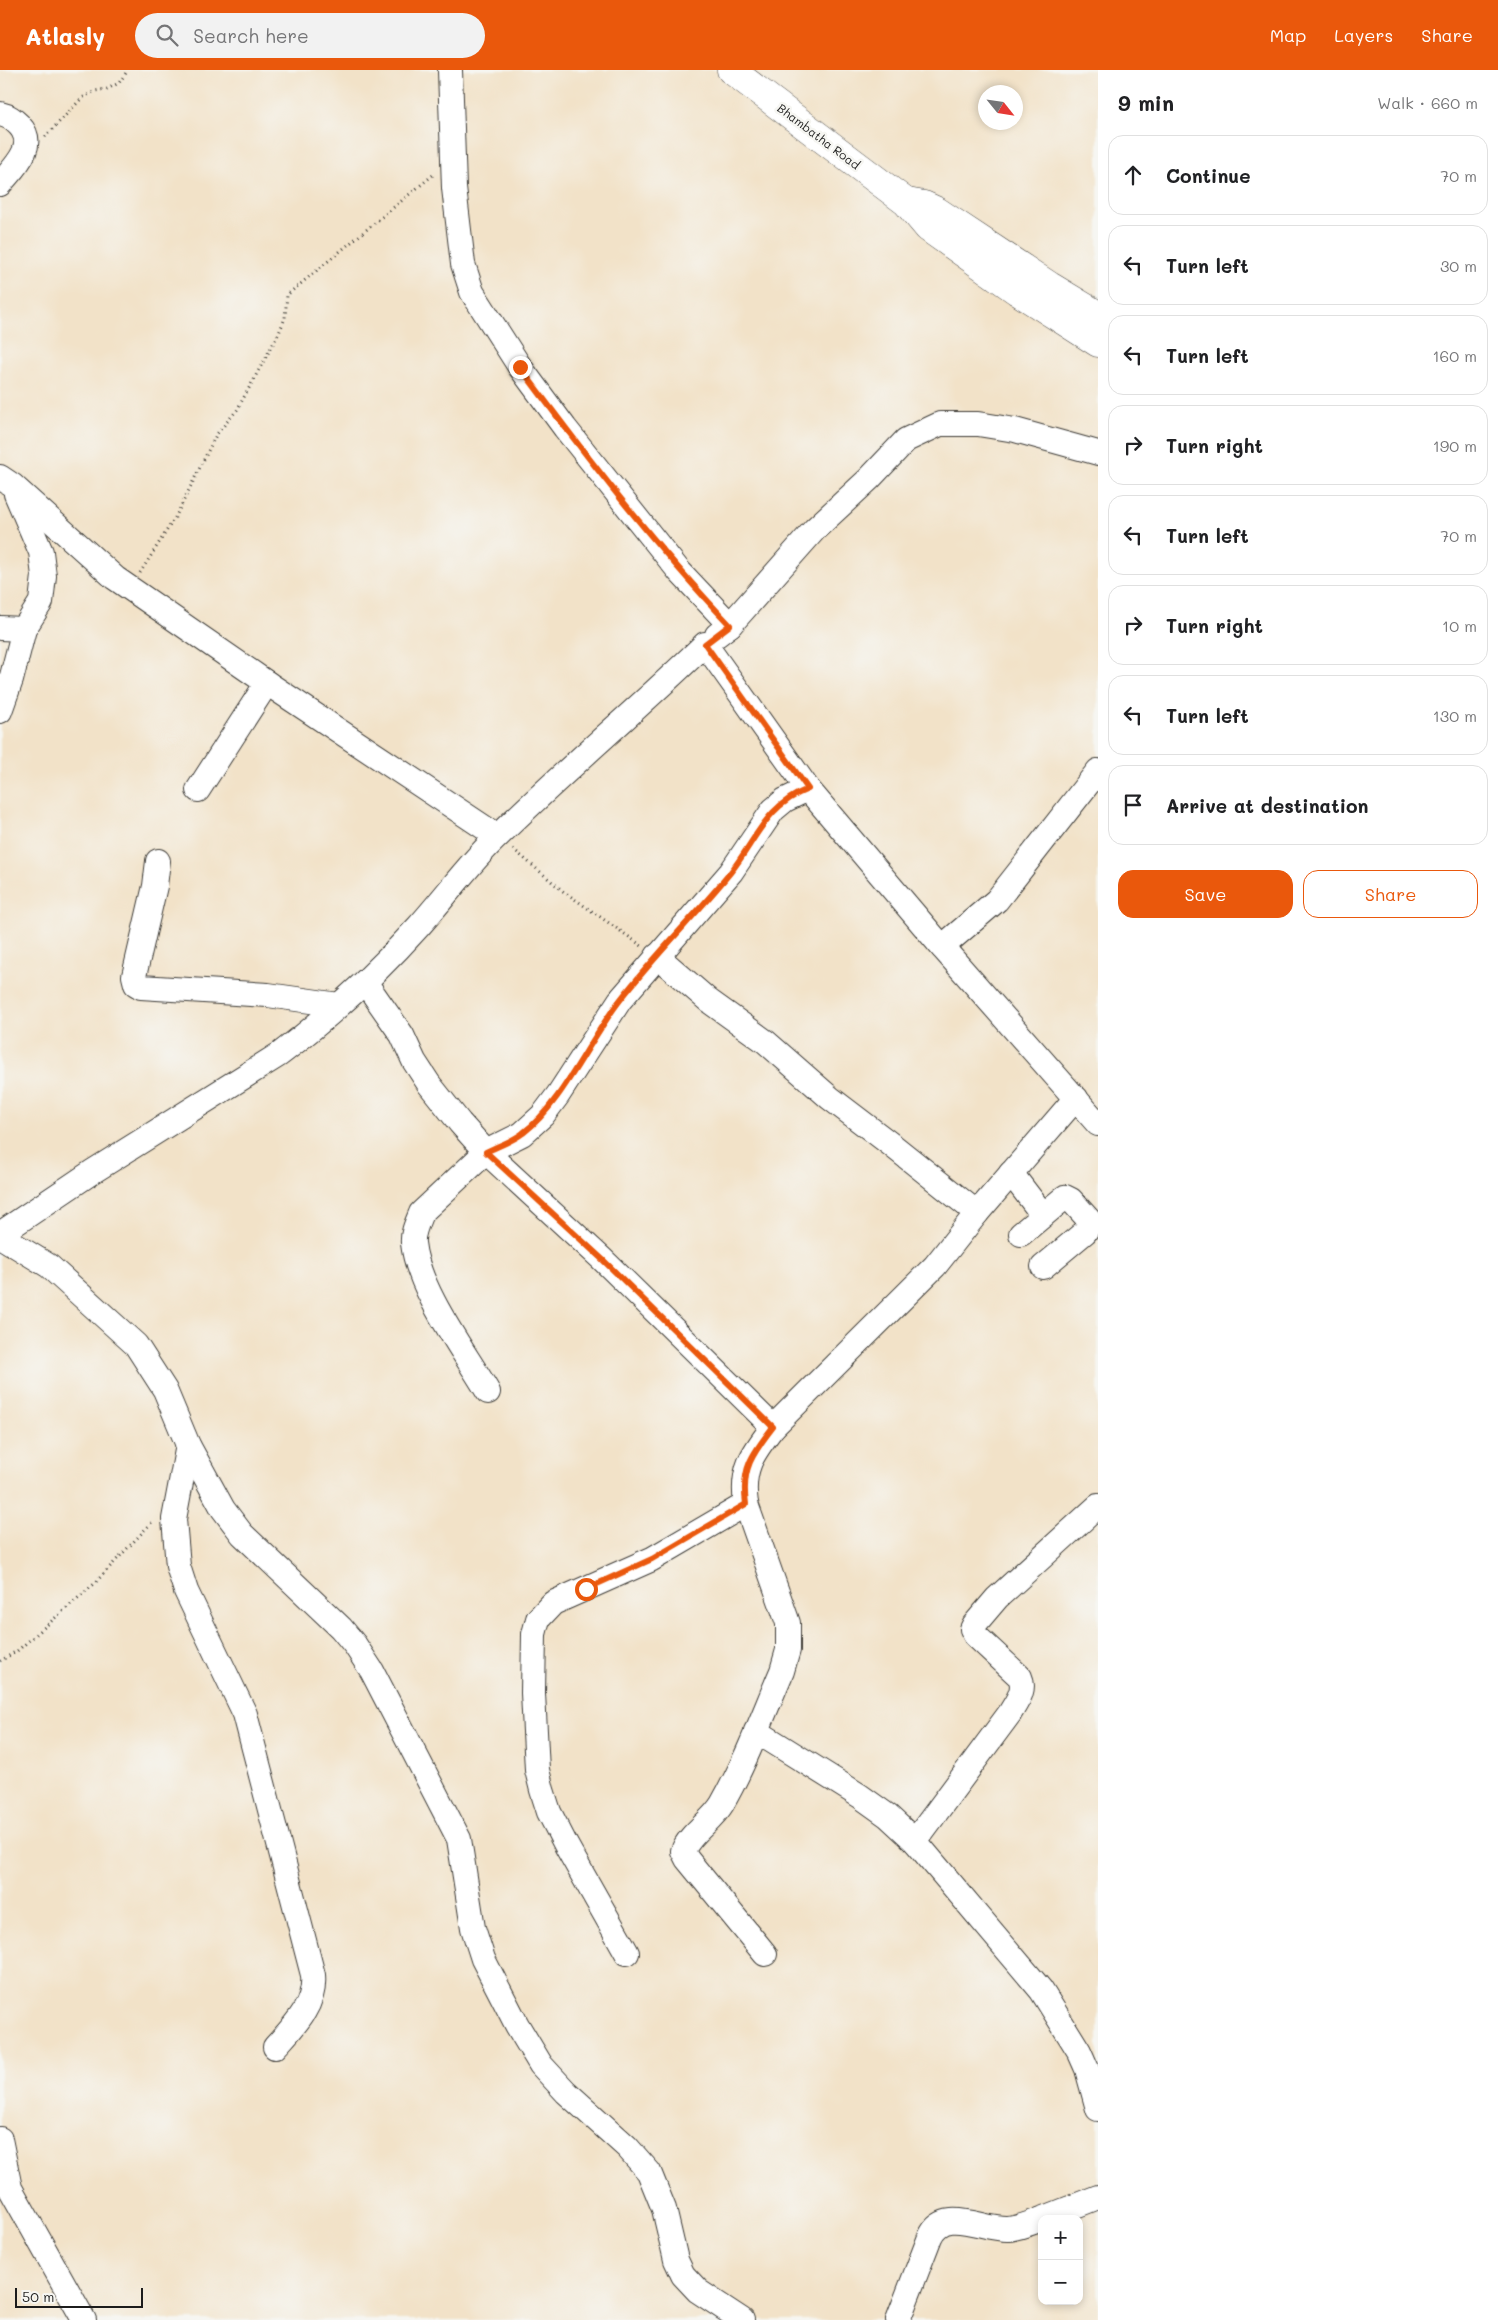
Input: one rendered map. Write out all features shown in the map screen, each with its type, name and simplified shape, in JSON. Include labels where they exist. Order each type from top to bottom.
[{"type":"main road","name":"Bhambatha Road","points":[[731,70],[906,202]]},
{"type":"main road","points":[[906,202],[924,205],[937,211],[1098,316]]},
{"type":"main road","points":[[906,202],[928,228],[1017,291],[1098,343]]},
{"type":"street","points":[[450,70],[453,159],[463,264],[472,292],[520,367],[564,428],[679,571],[730,625]]},
{"type":"street","points":[[0,114],[11,117],[24,131],[27,138],[22,159],[0,184]]},
{"type":"street","points":[[742,2320],[713,2303],[683,2275],[676,2260],[664,2209],[649,2172],[627,2147],[566,2092],[541,2065],[516,2025],[483,1959],[478,1943],[468,1904],[464,1858],[459,1839],[368,1664],[341,1628],[242,1534],[223,1509],[188,1445],[165,1390],[136,1345],[49,1266],[0,1235],[92,1172],[280,1054],[339,1005],[365,982],[418,928],[497,836],[705,644],[730,625],[815,529],[869,479],[906,440],[940,424],[978,424],[1015,430],[1098,453]]},
{"type":"street","points":[[6,481],[93,559],[130,588],[497,836]]},
{"type":"street","points":[[0,711],[11,680],[24,629],[41,602],[44,576],[41,552],[6,481]]},
{"type":"street","points":[[0,628],[24,629]]},
{"type":"street","points":[[705,644],[808,789],[942,947],[1098,1124]]},
{"type":"street","points":[[198,790],[267,682]]},
{"type":"street","points":[[942,947],[997,900],[1098,771]]},
{"type":"street","points":[[488,1392],[424,1284],[413,1242],[415,1226],[421,1214],[486,1152],[522,1134],[543,1115],[620,1000],[731,872],[773,810],[785,800],[808,789]]},
{"type":"street","points":[[158,861],[155,886],[134,976],[136,984],[141,987],[268,995],[339,1005]]},
{"type":"street","points":[[657,956],[709,1001],[766,1042],[830,1098],[977,1213]]},
{"type":"street","points":[[365,982],[402,1035],[414,1061],[429,1084],[486,1152],[602,1259],[773,1427]]},
{"type":"street","points":[[765,1954],[722,1905],[683,1851],[687,1842],[714,1817],[738,1772],[782,1670],[790,1639],[782,1604],[746,1504],[744,1486],[747,1468],[754,1452],[773,1427],[935,1266],[977,1213],[1076,1098]]},
{"type":"street","points":[[1011,1173],[1043,1215]]},
{"type":"street","points":[[1021,1234],[1062,1199],[1068,1197],[1090,1221],[1085,1232],[1043,1266]]},
{"type":"street","points":[[188,1445],[174,1518],[178,1566],[186,1591],[245,1714],[314,1975],[315,1990],[308,2005],[297,2023],[275,2047]]},
{"type":"street","points":[[627,1953],[567,1847],[549,1812],[542,1790],[537,1770],[533,1693],[534,1634],[538,1619],[553,1603],[652,1559],[746,1504]]},
{"type":"street","points":[[915,1841],[1010,1713],[1022,1691],[1023,1683],[1020,1677],[975,1635],[972,1629],[974,1625],[997,1598],[1097,1510]]},
{"type":"street","points":[[756,1731],[860,1796],[888,1816],[915,1841],[1041,1990],[1079,2051],[1087,2069],[1098,2109]]},
{"type":"street","points":[[0,2139],[5,2195],[84,2320]]},
{"type":"street","points":[[1053,2215],[1098,2198]]},
{"type":"street","points":[[898,2320],[930,2237],[940,2223],[948,2220],[957,2220],[992,2228],[1010,2229],[1038,2220]]},
{"type":"path","points":[[22,159],[64,119],[82,98],[95,91],[107,89],[119,83],[128,70]]},
{"type":"path","points":[[130,588],[176,516],[216,435],[237,410],[279,333],[285,318],[287,295],[290,291],[453,159]]},
{"type":"path","points":[[497,836],[563,891],[657,956]]},
{"type":"path","points":[[0,1661],[17,1651],[93,1585],[177,1496]]},
{"type":"route","points":[[520,367],[564,428],[679,571],[730,625],[705,644],[808,789],[785,800],[773,810],[731,872],[620,1000],[543,1115],[522,1134],[486,1152],[602,1259],[773,1427],[754,1452],[747,1468],[744,1486],[746,1504],[652,1559],[586,1589]]}]
